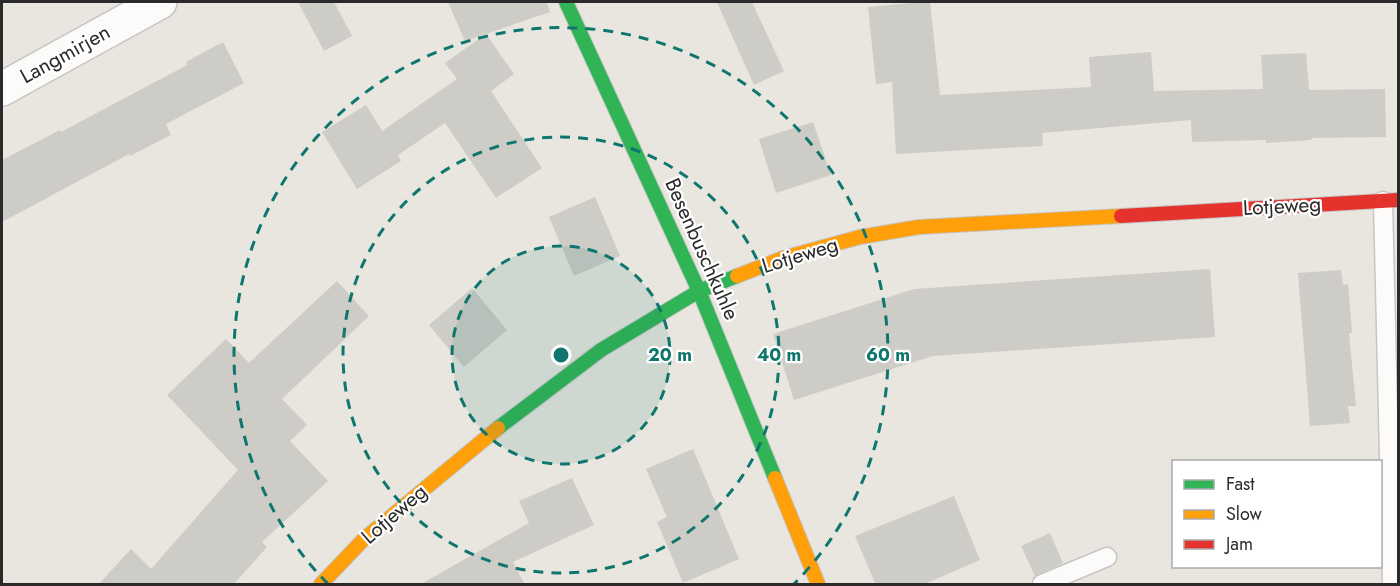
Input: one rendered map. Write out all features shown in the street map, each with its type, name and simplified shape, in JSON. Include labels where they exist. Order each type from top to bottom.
[{"type":"street","name":"Langmirjen","points":[[2,89],[160,2]]},
{"type":"street","name":"Besenbuschkuhle","points":[[566,2],[699,291],[818,585]]},
{"type":"street","name":"Lotjeweg","points":[[321,585],[364,539],[481,441],[601,350],[699,291],[783,258],[860,237],[919,227],[1391,200]]},
{"type":"lane","name":"Lotjeweg","points":[[1391,200],[1392,585]]},
{"type":"lane","points":[[1042,585],[1107,557]]},
{"type":"building","points":[[298,2],[334,2],[352,36],[324,51]]},
{"type":"building","points":[[448,2],[547,2],[550,12],[465,41]]},
{"type":"building","points":[[717,2],[752,2],[784,71],[754,85]]},
{"type":"building","points":[[930,2],[940,95],[1091,87],[1089,57],[1151,52],[1154,91],[1263,89],[1261,55],[1306,53],[1309,90],[1385,89],[1386,137],[1311,138],[1312,140],[1266,143],[1266,140],[1192,142],[1191,120],[1042,133],[1043,146],[896,154],[892,82],[876,84],[868,7]]},
{"type":"building","points":[[486,34],[514,74],[491,91],[542,168],[496,198],[445,123],[398,155],[401,161],[357,189],[322,132],[366,105],[382,131],[457,79],[445,63]]},
{"type":"building","points":[[223,42],[244,83],[166,124],[171,135],[130,156],[129,154],[2,222],[2,160],[60,130],[61,132],[187,65],[186,62]]},
{"type":"building","points":[[813,122],[831,175],[776,193],[759,139]]},
{"type":"building","points":[[595,197],[620,256],[574,276],[549,217]]},
{"type":"building","points":[[1210,269],[1215,337],[933,356],[794,400],[773,334],[914,289]]},
{"type":"building","points":[[1341,270],[1343,285],[1348,284],[1352,333],[1349,333],[1356,406],[1348,406],[1350,423],[1310,426],[1298,273]]},
{"type":"building","points":[[337,281],[369,316],[282,399],[307,425],[290,441],[328,481],[262,542],[267,547],[233,585],[98,585],[131,549],[151,569],[238,470],[167,395],[226,339],[249,363]]},
{"type":"building","points":[[472,288],[507,330],[464,367],[429,325]]},
{"type":"building","points":[[693,449],[739,559],[683,583],[657,522],[667,517],[646,469]]},
{"type":"building","points":[[572,478],[594,525],[513,562],[525,585],[419,585],[529,523],[519,501]]},
{"type":"building","points":[[954,496],[980,560],[922,585],[876,585],[855,536]]},
{"type":"building","points":[[1050,533],[1063,563],[1035,576],[1021,546]]},
{"type":"traffic: fast","points":[[566,2],[699,291],[775,478]]},
{"type":"traffic: fast","points":[[498,428],[601,350],[699,291],[737,276]]},
{"type":"traffic: slow","points":[[737,276],[783,258],[860,237],[919,227],[1121,216]]},
{"type":"traffic: slow","points":[[321,584],[364,539],[498,428]]},
{"type":"traffic: slow","points":[[775,478],[818,584]]},
{"type":"traffic: jam","points":[[1121,216],[1398,200]]}]
